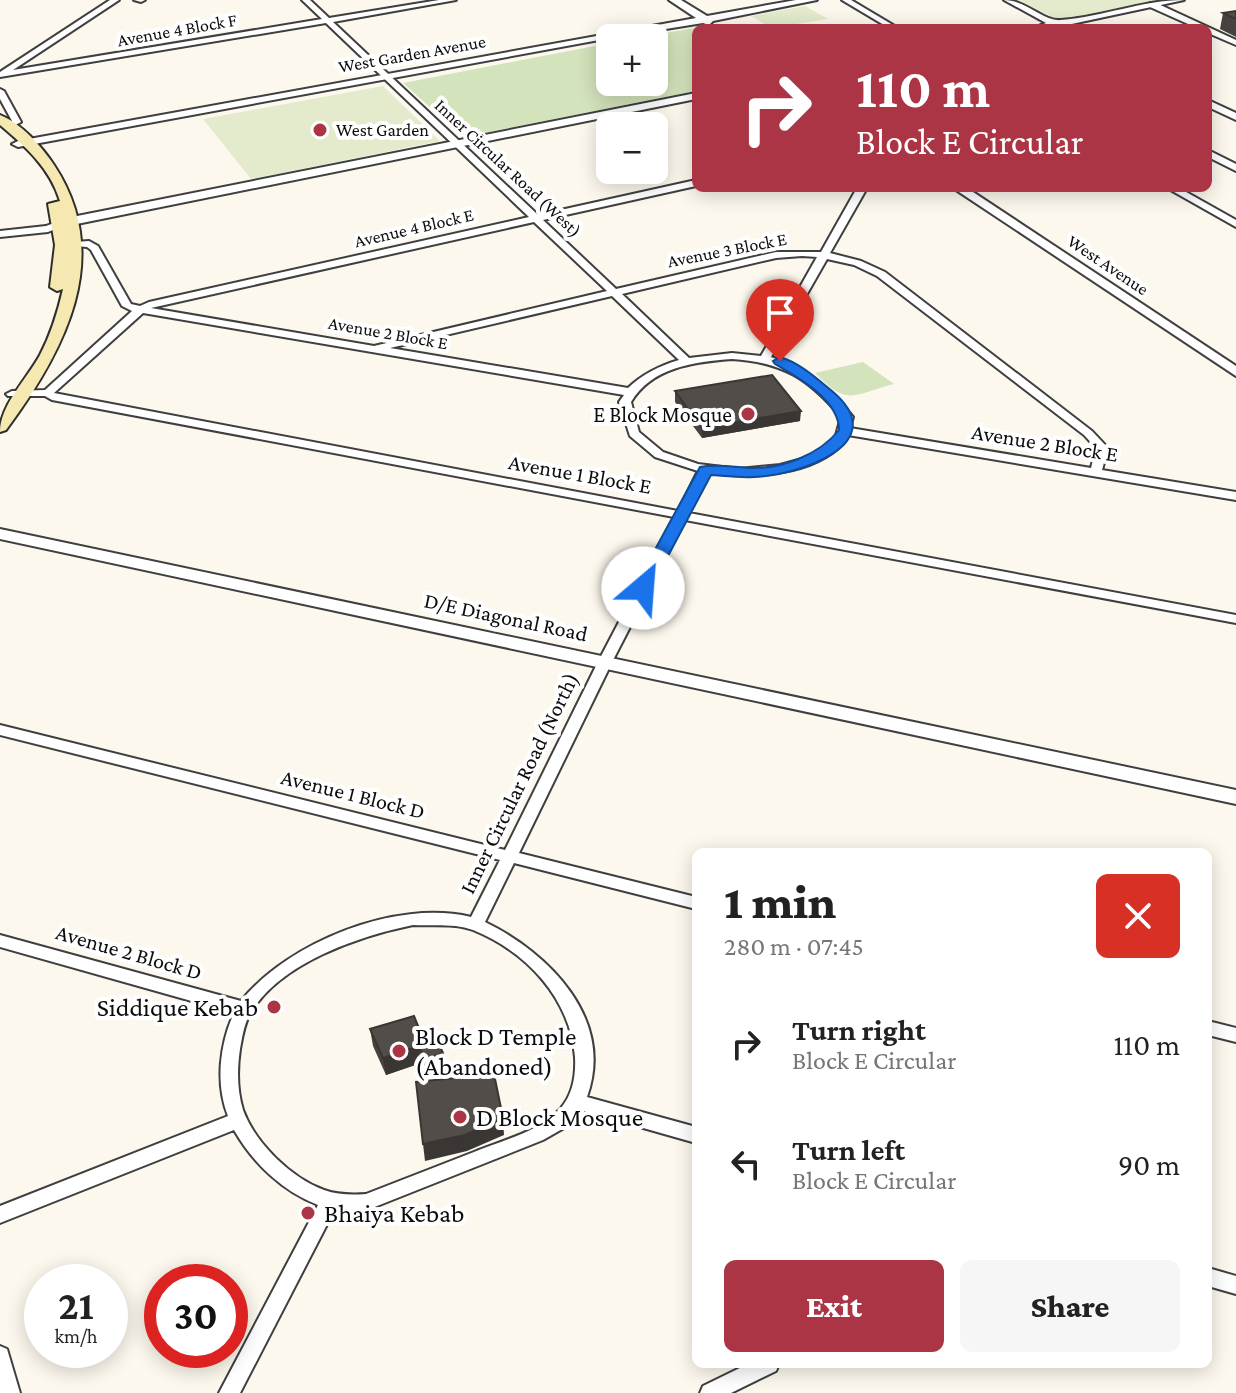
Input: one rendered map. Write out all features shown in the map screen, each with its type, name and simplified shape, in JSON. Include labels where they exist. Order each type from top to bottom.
[{"type":"main road","points":[[0,427],[62,321],[78,244],[23,143],[3,125]]},
{"type":"main road","points":[[0,409],[20,394],[53,308],[68,221]]},
{"type":"street","points":[[1,75],[115,0]]},
{"type":"street","name":"Inner Circular Road (West)","points":[[306,0],[686,361]]},
{"type":"street","name":"Avenue 4 Block F","points":[[1,75],[452,0]]},
{"type":"street","points":[[674,0],[711,24]]},
{"type":"street","name":"West Garden Avenue","points":[[23,143],[812,0]]},
{"type":"street","points":[[846,0],[887,24]]},
{"type":"street","points":[[1009,0],[1056,24]]},
{"type":"street","points":[[1069,24],[1179,0]]},
{"type":"street","points":[[1153,5],[1195,24]]},
{"type":"street","points":[[1212,32],[1236,43]]},
{"type":"street","points":[[0,91],[17,122],[3,125]]},
{"type":"street","points":[[0,234],[48,229],[68,221],[692,97]]},
{"type":"street","points":[[1212,105],[1234,114]]},
{"type":"street","points":[[1212,155],[1236,168]]},
{"type":"street","name":"Avenue 4 Block E","points":[[140,309],[692,184]]},
{"type":"street","points":[[765,358],[860,192]]},
{"type":"street","name":"West Avenue","points":[[965,192],[1236,372]]},
{"type":"street","points":[[1179,192],[1236,224]]},
{"type":"street","points":[[78,244],[89,244],[95,248],[127,306],[140,309]]},
{"type":"street","name":"Avenue 3 Block E","points":[[374,349],[776,255],[795,253],[856,261],[881,274],[1088,433],[1102,448],[1096,471]]},
{"type":"street","points":[[48,393],[140,309]]},
{"type":"street","name":"Avenue 2 Block E","points":[[140,309],[629,392]]},
{"type":"street","points":[[732,356],[765,358],[788,365],[818,385],[847,417],[847,431],[832,449],[791,467],[755,473],[705,470],[662,456],[635,436],[624,414],[629,392],[650,377],[686,361],[732,356]]},
{"type":"street","name":"Avenue 1 Block E","points":[[20,394],[48,393],[52,397],[1236,619]]},
{"type":"street","name":"Avenue 2 Block E","points":[[847,431],[1236,496]]},
{"type":"street","points":[[605,662],[705,470]]},
{"type":"street","name":"D/E Diagonal Road","points":[[0,534],[1236,797]]},
{"type":"street","name":"Inner Circular Road (North)","points":[[476,924],[605,662]]},
{"type":"street","name":"Avenue 1 Block D","points":[[0,730],[692,902]]},
{"type":"street","points":[[413,919],[476,924],[519,948],[545,969],[576,1012],[584,1056],[578,1102],[555,1127],[537,1135],[367,1202],[348,1205],[330,1201],[291,1182],[258,1152],[236,1121],[230,1100],[229,1071],[232,1044],[245,1009],[262,989],[286,971],[338,939],[362,929],[413,919]]},
{"type":"street","name":"Avenue 2 Block D","points":[[0,941],[245,1009]]},
{"type":"street","points":[[1212,1029],[1236,1035]]},
{"type":"street","points":[[578,1102],[692,1134]]},
{"type":"street","points":[[0,1215],[236,1121]]},
{"type":"street","points":[[229,1393],[330,1201]]},
{"type":"street","points":[[1212,1278],[1236,1285]]},
{"type":"street","points":[[0,1356],[10,1393]]},
{"type":"street","points":[[710,1393],[761,1368]]},
{"type":"green space","points":[[1019,0],[1159,0],[1058,20]]},
{"type":"green space","points":[[805,6],[828,19],[796,24],[764,24],[751,16]]},
{"type":"green space","name":"West Garden","points":[[692,28],[692,92],[463,137],[403,83],[596,46],[596,96],[668,96],[668,33]]},
{"type":"green space","name":"West Garden","points":[[383,86],[440,141],[251,179],[203,119]]},
{"type":"green space","points":[[863,362],[894,384],[859,394],[843,394],[815,373]]},
{"type":"building","points":[[1236,11],[1236,19],[1223,13]]},
{"type":"building","name":"E Block Mosque","points":[[772,375],[801,411],[702,428],[675,391]]},
{"type":"building","points":[[414,1016],[425,1043],[437,1040],[443,1053],[425,1060],[419,1046],[383,1058],[370,1029]]},
{"type":"building","name":"D Block Mosque","points":[[494,1074],[503,1118],[465,1135],[423,1144],[416,1082]]},
{"type":"place","name":"West Garden","points":[[320,130]]},
{"type":"place","name":"E Block Mosque","points":[[748,414]]},
{"type":"place","name":"Siddique Kebab","points":[[274,1007]]},
{"type":"place","name":"Block D Temple (Abandoned)","points":[[399,1051]]},
{"type":"place","name":"D Block Mosque","points":[[460,1117]]},
{"type":"place","name":"Bhaiya Kebab","points":[[308,1213]]},
{"type":"route","points":[[643,588],[705,470],[755,473],[791,467],[832,449],[847,431],[847,417],[833,400],[802,373],[780,361]]}]
